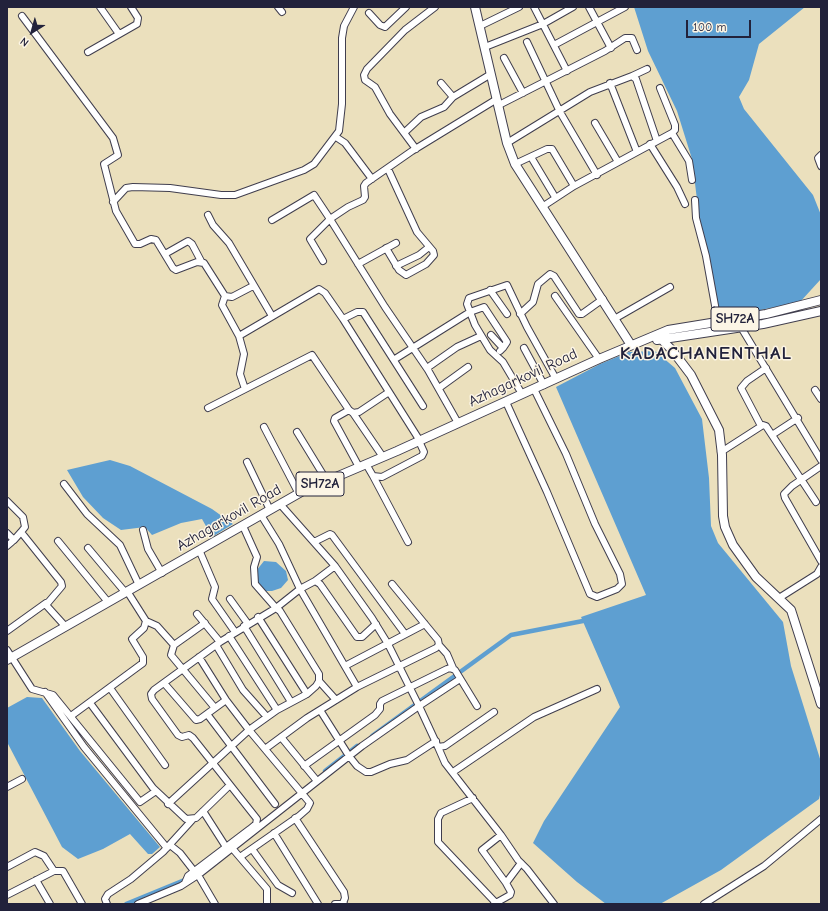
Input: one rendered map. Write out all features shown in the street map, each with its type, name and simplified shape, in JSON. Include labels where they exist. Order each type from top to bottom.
[{"type":"main road","points":[[475,7],[508,143],[515,164],[616,318],[631,345]]},
{"type":"main road","name":"Azhagarkovil Road","points":[[9,659],[65,626],[200,552],[299,494],[599,359],[649,338],[739,323],[821,300]]},
{"type":"main road","name":"Azhagarkovil Road","points":[[660,337],[668,330],[718,322],[770,322],[821,311]]},
{"type":"main road","points":[[660,337],[683,363],[719,430],[722,452],[723,516],[725,527],[734,545],[751,572],[764,586],[787,604],[794,616],[821,704]]},
{"type":"street","points":[[100,7],[119,34]]},
{"type":"street","points":[[88,52],[136,24],[138,21],[137,15],[131,7]]},
{"type":"street","points":[[112,200],[126,188],[133,187],[170,188],[221,195],[235,195],[304,170],[314,164],[336,137],[341,124],[342,38],[344,26],[354,7]]},
{"type":"street","points":[[369,13],[380,25],[385,27],[406,7]]},
{"type":"street","points":[[416,149],[405,132],[390,114],[375,87],[364,80],[364,75],[367,69],[405,30],[435,7]]},
{"type":"street","points":[[480,26],[519,7]]},
{"type":"street","points":[[534,7],[567,71]]},
{"type":"street","points":[[485,47],[543,24],[573,7]]},
{"type":"street","points":[[589,7],[611,48]]},
{"type":"street","points":[[554,44],[625,7]]},
{"type":"street","points":[[22,16],[113,138],[118,155],[104,164],[112,200],[118,216],[135,244],[140,244],[153,239],[165,254],[173,268],[176,270],[201,262]]},
{"type":"street","points":[[323,261],[310,239],[330,219],[348,207],[363,200],[365,197],[364,186],[372,179],[416,149],[498,102],[545,83],[611,48],[625,38],[630,37],[637,50]]},
{"type":"street","points":[[527,42],[545,83],[560,112],[597,174]]},
{"type":"street","points":[[504,58],[523,93]]},
{"type":"street","points":[[508,143],[584,96],[610,83],[632,76],[647,69]]},
{"type":"street","points":[[405,132],[420,117],[444,107],[453,97],[491,74]]},
{"type":"street","points":[[632,76],[636,79],[657,141]]},
{"type":"street","points":[[442,83],[453,97]]},
{"type":"street","points":[[610,83],[637,152]]},
{"type":"street","points":[[542,207],[555,197],[574,186],[675,130],[675,125],[660,88]]},
{"type":"street","points":[[595,123],[618,162]]},
{"type":"street","points":[[672,133],[689,161],[692,180]]},
{"type":"street","points":[[336,137],[345,143],[372,179]]},
{"type":"street","points":[[650,144],[677,187],[685,204]]},
{"type":"street","points":[[515,164],[547,149],[552,149],[574,186]]},
{"type":"street","points":[[821,155],[818,158],[821,166]]},
{"type":"street","points":[[531,157],[555,197]]},
{"type":"street","points":[[386,248],[401,273],[406,275],[426,264],[434,255],[417,232],[388,169]]},
{"type":"street","points":[[272,220],[314,195],[427,368],[458,423]]},
{"type":"street","points":[[695,200],[696,218],[706,256],[718,322]]},
{"type":"street","points":[[208,215],[213,225],[229,243],[272,316]]},
{"type":"street","points":[[165,254],[188,241],[192,244],[201,262],[204,263],[225,296],[232,297],[253,286]]},
{"type":"street","points":[[358,264],[396,242]]},
{"type":"street","points":[[396,266],[419,255],[429,247]]},
{"type":"street","points":[[520,314],[533,302],[538,284],[550,274],[554,276],[578,314],[582,314],[603,299]]},
{"type":"street","points":[[522,394],[503,362],[496,356],[481,336],[467,304],[468,299],[507,285],[520,314],[556,379]]},
{"type":"street","points":[[616,318],[670,287]]},
{"type":"street","points":[[239,336],[319,289],[325,293],[389,392],[419,441],[424,452],[422,456],[382,477],[374,476]]},
{"type":"street","points":[[490,290],[507,314]]},
{"type":"street","points":[[225,296],[222,305],[239,336],[244,354],[241,379],[245,389]]},
{"type":"street","points":[[554,296],[599,359]]},
{"type":"street","points":[[395,359],[470,312],[482,307],[485,307],[508,342],[496,356]]},
{"type":"street","points":[[343,319],[357,312],[363,312],[395,359],[423,406]]},
{"type":"street","points":[[739,323],[798,418],[821,460]]},
{"type":"street","points":[[491,335],[503,348]]},
{"type":"street","points":[[427,368],[457,347],[481,336]]},
{"type":"street","points":[[524,348],[544,385]]},
{"type":"street","points":[[208,408],[312,355],[383,457]]},
{"type":"street","points":[[439,388],[468,367]]},
{"type":"street","points":[[761,426],[741,388],[747,381],[766,368]]},
{"type":"street","points":[[506,402],[547,492],[590,594],[597,597],[617,589],[622,584],[620,574],[595,524],[566,454],[534,389]]},
{"type":"street","points":[[815,390],[821,399]]},
{"type":"street","points":[[389,392],[359,412],[351,412],[335,418],[334,421],[363,466],[374,476],[408,542]]},
{"type":"street","points":[[772,435],[798,418]]},
{"type":"street","points":[[722,452],[761,426],[766,426],[816,502]]},
{"type":"street","points":[[264,427],[299,494]]},
{"type":"street","points":[[297,432],[327,481]]},
{"type":"street","points":[[247,462],[270,510]]},
{"type":"street","points":[[821,466],[784,494],[784,498],[820,554],[821,561]]},
{"type":"street","points":[[64,484],[87,514],[120,545],[139,585]]},
{"type":"street","points":[[7,501],[23,517],[25,527],[22,532],[7,546]]},
{"type":"street","points":[[280,504],[335,566],[376,624],[400,665],[436,740],[443,758],[521,863],[554,904]]},
{"type":"street","points":[[261,515],[279,544],[300,589],[357,687]]},
{"type":"street","points":[[243,526],[257,557],[254,567],[255,584],[280,611],[319,674],[319,681],[336,700]]},
{"type":"street","points":[[143,530],[148,549],[162,572]]},
{"type":"street","points":[[7,631],[46,603],[62,584],[22,532]]},
{"type":"street","points":[[7,533],[14,540]]},
{"type":"street","points":[[314,542],[330,534],[332,535],[405,634]]},
{"type":"street","points":[[58,541],[108,602]]},
{"type":"street","points":[[88,548],[126,592],[146,622],[157,626],[174,645]]},
{"type":"street","points":[[200,552],[215,587],[212,599],[277,710]]},
{"type":"street","points":[[229,847],[258,821],[256,815],[193,738],[189,735],[182,737],[178,735],[152,699],[151,694],[154,690],[199,656],[258,617],[276,608],[300,589],[315,581],[335,566]]},
{"type":"street","points":[[779,598],[821,570]]},
{"type":"street","points":[[315,581],[320,584],[357,636],[362,637],[376,624]]},
{"type":"street","points":[[392,584],[438,640],[439,645],[447,654],[477,706]]},
{"type":"street","points":[[230,598],[291,702]]},
{"type":"street","points":[[46,603],[47,607],[65,626]]},
{"type":"street","points":[[197,614],[205,622],[243,690],[267,717]]},
{"type":"street","points":[[258,617],[307,694]]},
{"type":"street","points":[[71,716],[143,664],[144,658],[132,640],[144,628],[146,622]]},
{"type":"street","points":[[205,622],[174,645],[171,655],[215,708]]},
{"type":"street","points":[[345,666],[425,624]]},
{"type":"street","points":[[265,749],[320,710],[357,687],[436,648],[439,645]]},
{"type":"street","points":[[7,650],[9,659],[32,689],[53,695],[140,802],[156,791]]},
{"type":"street","points":[[199,656],[226,700],[249,730],[308,800],[309,806],[295,818],[240,857]]},
{"type":"street","points":[[304,766],[379,712],[382,700],[447,669],[457,673]]},
{"type":"street","points":[[138,904],[150,902],[185,881],[348,754],[457,673]]},
{"type":"street","points":[[168,804],[212,762],[249,730],[277,710],[307,694],[319,681]]},
{"type":"street","points":[[164,683],[192,717],[200,719],[226,700]]},
{"type":"street","points":[[110,688],[165,765]]},
{"type":"street","points":[[453,772],[534,717],[597,689]]},
{"type":"street","points":[[45,692],[88,753],[168,846],[180,853],[196,873],[215,904]]},
{"type":"street","points":[[90,703],[156,791],[168,804],[186,819],[193,819]]},
{"type":"street","points":[[320,710],[338,742],[361,769],[371,772],[390,764],[407,760],[436,740]]},
{"type":"street","points":[[438,747],[445,746],[494,712]]},
{"type":"street","points":[[207,714],[230,747],[274,804]]},
{"type":"street","points":[[281,737],[316,779]]},
{"type":"street","points":[[7,787],[22,779]]},
{"type":"street","points":[[107,904],[105,899],[108,894],[142,870],[168,846],[193,819],[230,785]]},
{"type":"street","points":[[473,798],[441,813],[438,819],[438,842],[495,903],[511,893],[506,883],[482,850],[501,835]]},
{"type":"street","points":[[203,811],[229,847],[240,857],[267,889],[267,904]]},
{"type":"street","points":[[295,818],[344,892],[344,904],[335,904]]},
{"type":"street","points":[[704,904],[764,866],[821,819]]},
{"type":"street","points":[[274,833],[318,904]]},
{"type":"street","points":[[252,849],[278,885],[292,892]]},
{"type":"street","points":[[7,867],[35,852],[44,856],[54,871]]},
{"type":"street","points":[[506,883],[521,863]]},
{"type":"street","points":[[7,895],[54,871],[63,871],[65,872],[82,904]]},
{"type":"street","points":[[36,880],[50,904]]},
{"type":"water","points":[[634,7],[805,7],[759,44],[749,80],[739,97],[744,109],[813,195],[821,215],[821,279],[800,302],[721,318],[699,216],[692,159],[677,111],[648,51]]},
{"type":"water","points":[[655,351],[675,368],[702,419],[709,478],[711,526],[718,543],[783,622],[791,666],[821,762],[821,791],[819,799],[721,870],[660,904],[606,904],[577,882],[533,843],[544,821],[620,707],[581,617],[646,595],[556,387],[600,364],[629,352]]},
{"type":"water","points":[[110,460],[130,466],[212,509],[233,524],[212,537],[202,519],[181,523],[152,535],[145,527],[121,530],[103,518],[83,497],[67,470]]},
{"type":"water","points":[[264,561],[276,562],[286,571],[288,580],[281,588],[272,591],[265,591],[257,580],[256,571]]},
{"type":"water","points":[[27,697],[42,698],[80,751],[160,847],[152,854],[148,854],[130,834],[103,849],[78,859],[62,847],[7,742],[7,708]]},
{"type":"waterway","points":[[372,736],[511,635],[588,620]]},
{"type":"waterway","points":[[325,771],[357,746]]},
{"type":"waterway","points":[[126,904],[187,879]]},
{"type":"district","name":"KADACHANENTHAL","points":[[706,354]]}]
